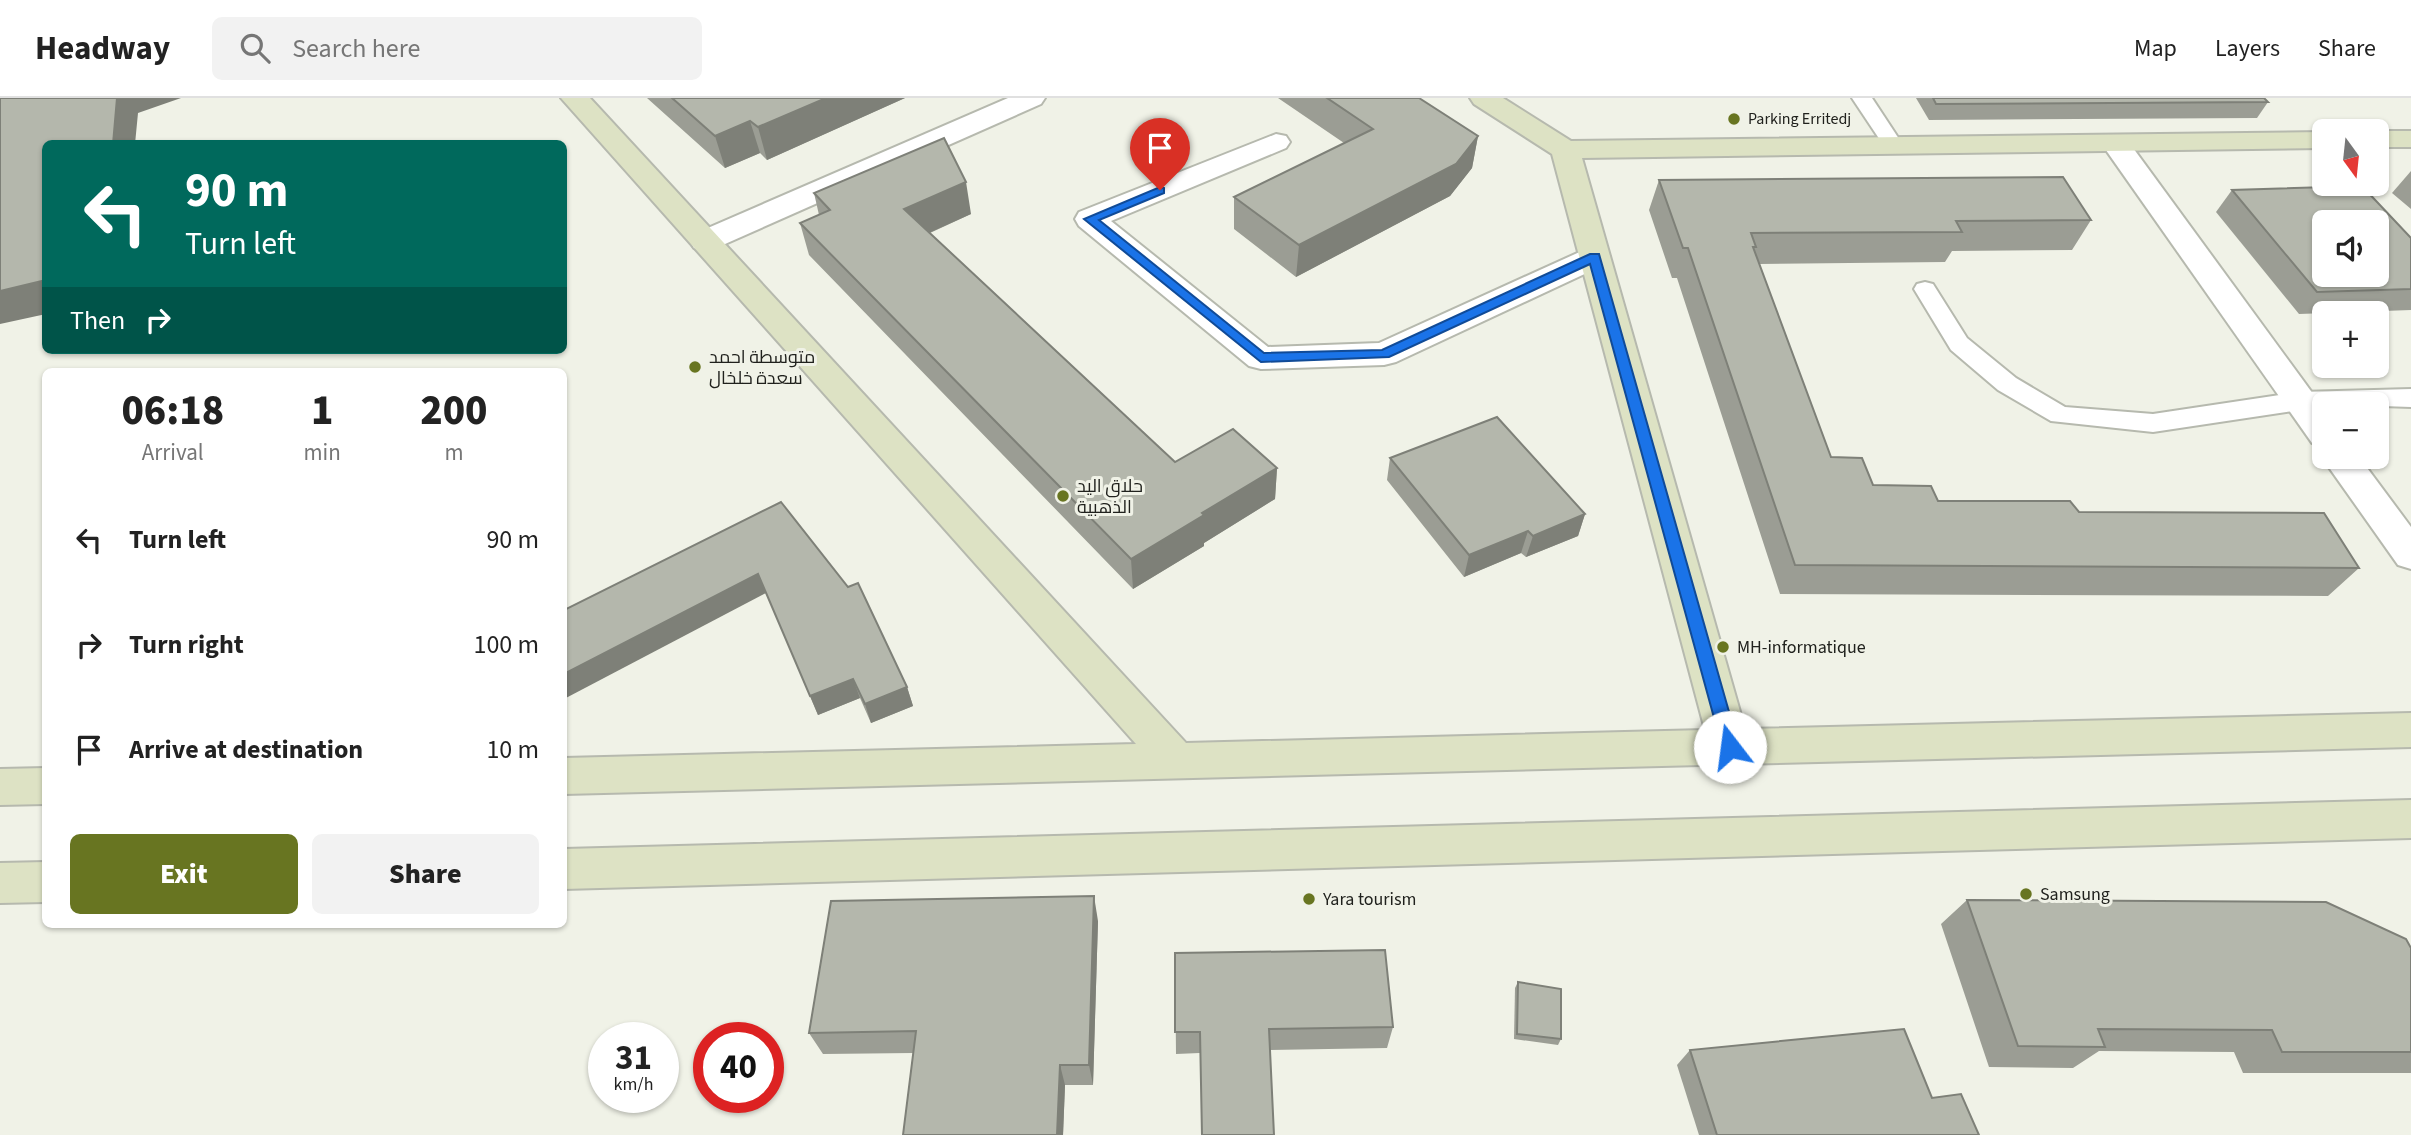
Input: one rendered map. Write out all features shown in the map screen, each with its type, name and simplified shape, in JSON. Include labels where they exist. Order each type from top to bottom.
[{"type":"street","points":[[575,98],[1176,761]]},
{"type":"street","points":[[705,242],[1031,98]]},
{"type":"street","points":[[1484,98],[1565,150],[2312,140]]},
{"type":"street","points":[[2389,139],[2411,139]]},
{"type":"street","points":[[1276,142],[1090,219],[1261,358],[1384,354],[1595,257]]},
{"type":"street","points":[[2115,143],[2312,418]]},
{"type":"street","points":[[1565,150],[1730,747]]},
{"type":"street","points":[[2349,469],[2411,555]]},
{"type":"street","points":[[567,776],[2411,730]]},
{"type":"street","points":[[0,787],[42,786]]},
{"type":"street","points":[[567,869],[2411,819]]},
{"type":"street","points":[[0,883],[42,882]]},
{"type":"lane","points":[[1862,98],[1893,145]]},
{"type":"lane","points":[[1925,289],[1959,344],[2007,384],[2060,415],[2153,422],[2300,401],[2411,398]]},
{"type":"building","points":[[0,98],[117,98],[113,140],[42,140],[42,281],[0,291]]},
{"type":"building","points":[[672,98],[826,98],[758,127],[750,121],[715,136]]},
{"type":"building","points":[[1327,98],[1419,98],[1478,136],[1456,164],[1299,245],[1234,197],[1373,129]]},
{"type":"building","points":[[1933,98],[2264,98],[2268,102],[1936,104]]},
{"type":"building","points":[[944,138],[966,182],[904,209],[1175,462],[1233,429],[1277,468],[1131,559],[800,223],[830,210],[814,193]]},
{"type":"building","points":[[2063,177],[2091,220],[1956,221],[1962,232],[1751,233],[1756,247],[1753,247],[1831,457],[1862,458],[1873,485],[1931,486],[1938,501],[2070,501],[2079,512],[2324,513],[2359,568],[1795,565],[1688,248],[1683,248],[1659,180]]},
{"type":"building","points":[[2312,188],[2312,196],[2371,196],[2385,210],[2312,210],[2312,286],[2232,190]]},
{"type":"building","points":[[2389,215],[2411,238],[2411,289],[2317,292],[2313,287],[2389,287]]},
{"type":"building","points":[[1497,417],[1585,514],[1533,536],[1528,531],[1469,555],[1390,458]]},
{"type":"building","points":[[781,502],[848,587],[858,583],[907,687],[865,704],[853,679],[810,696],[758,574],[567,672],[567,609]]},
{"type":"building","points":[[1094,896],[1089,1065],[1060,1065],[1057,1135],[903,1135],[916,1031],[809,1033],[831,901]]},
{"type":"building","points":[[1967,900],[2326,902],[2406,939],[2411,948],[2411,1052],[2282,1052],[2272,1030],[2098,1029],[2105,1047],[2018,1046]]},
{"type":"building","points":[[1385,950],[1393,1027],[1269,1029],[1274,1135],[1202,1135],[1200,1032],[1175,1032],[1175,953]]},
{"type":"building","points":[[1518,982],[1561,989],[1561,1039],[1517,1034]]},
{"type":"building","points":[[1904,1029],[1932,1098],[1961,1094],[1979,1135],[1717,1135],[1690,1050]]},
{"type":"place","name":"Parking Erritedj","points":[[1734,119]]},
{"type":"place","name":"متوسطة احمد سعدة خلخال","points":[[695,367]]},
{"type":"place","name":"حلاق اليد الذهبية","points":[[1063,496]]},
{"type":"place","name":"MH-informatique","points":[[1723,647]]},
{"type":"place","name":"Samsung","points":[[2026,894]]},
{"type":"place","name":"Yara tourism","points":[[1309,899]]},
{"type":"route","points":[[1160,190],[1090,219],[1261,358],[1384,354],[1595,257],[1730,747]]}]
